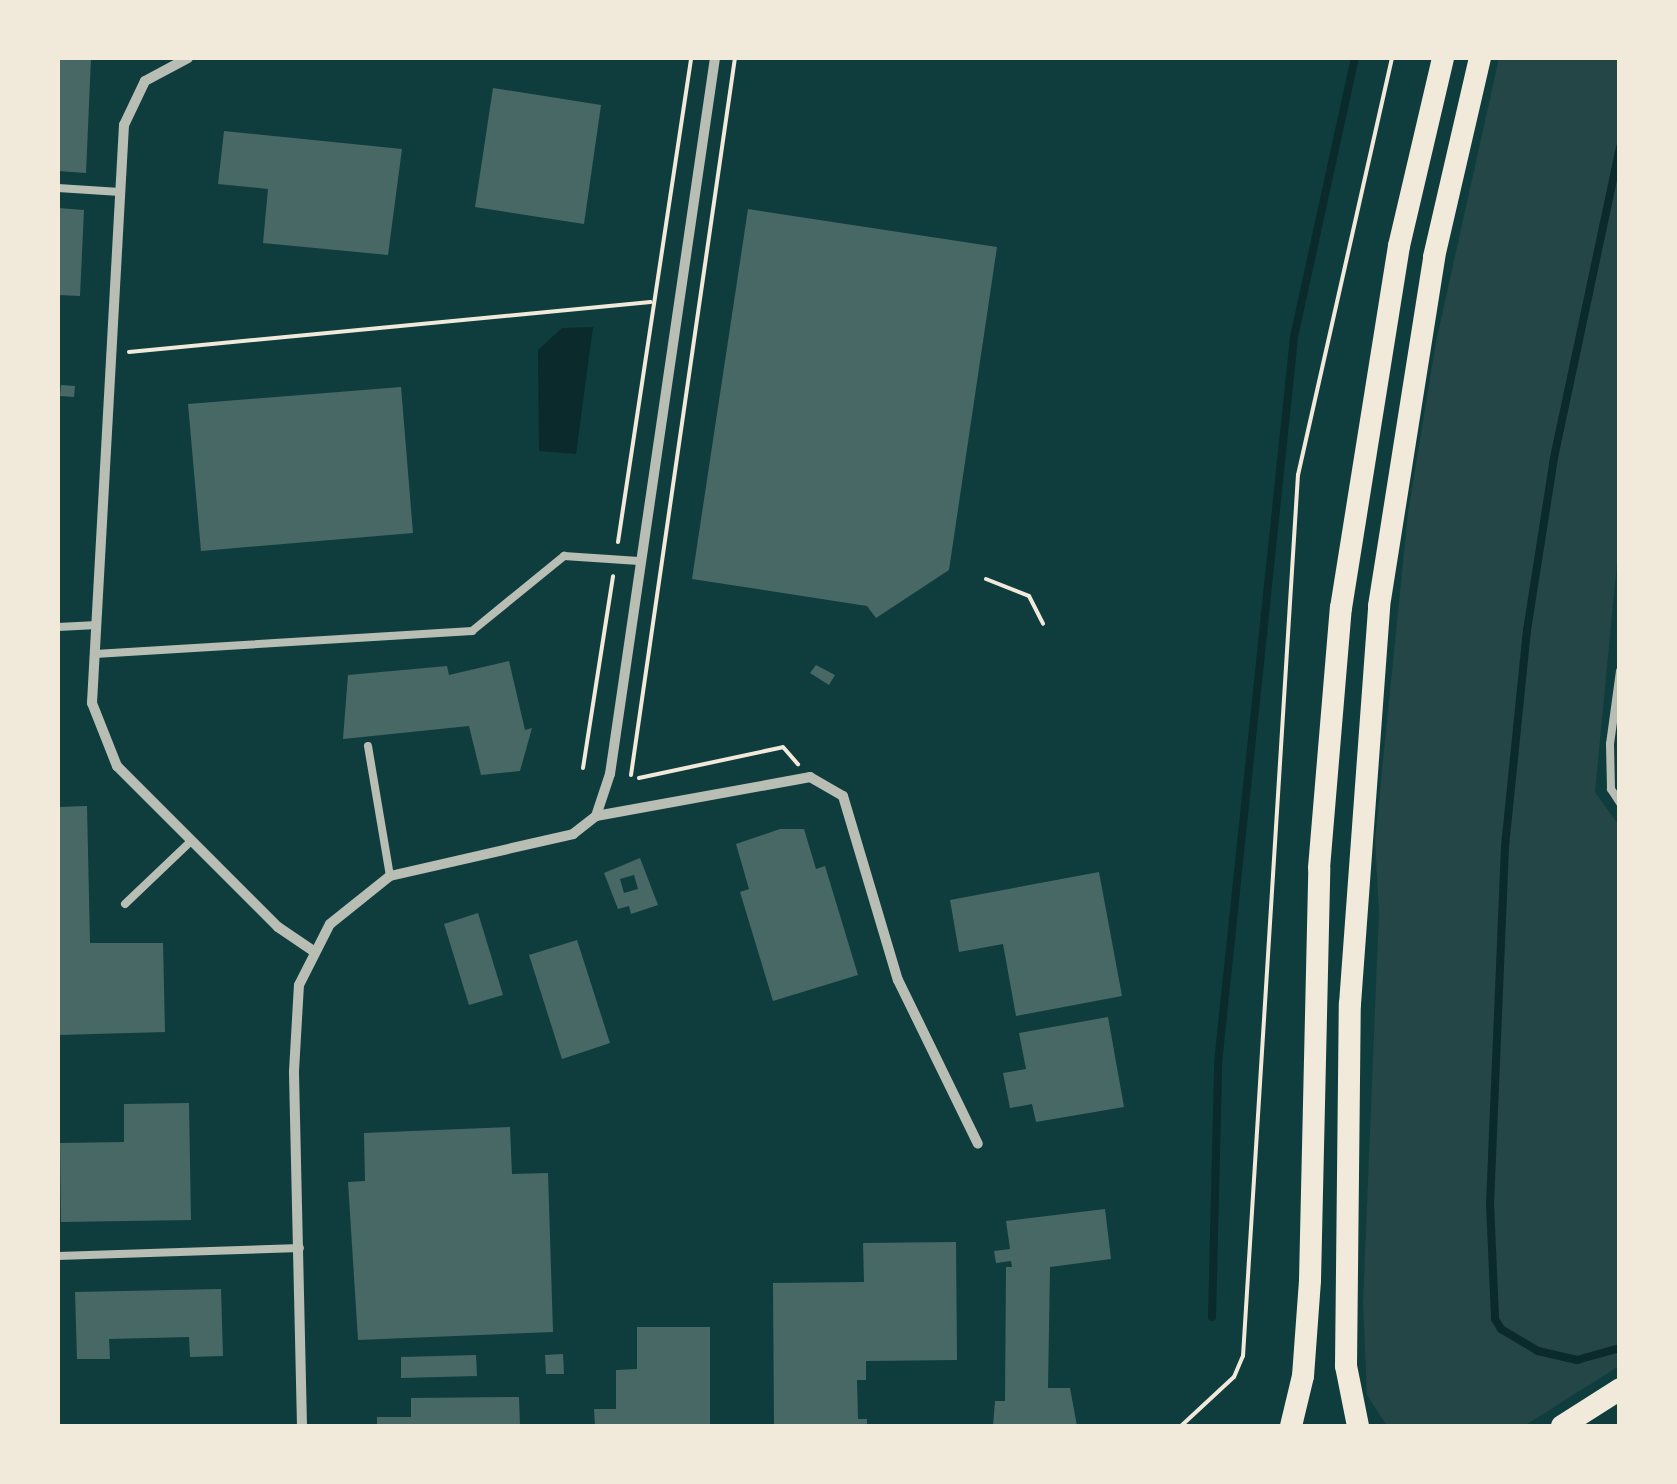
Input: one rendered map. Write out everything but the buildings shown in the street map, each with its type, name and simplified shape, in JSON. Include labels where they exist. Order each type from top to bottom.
[{"type":"main road","points":[[1291,1426],[1303,1376],[1310,1280],[1318,868],[1341,608],[1399,246],[1443,58]]},
{"type":"main road","points":[[1358,1426],[1346,1366],[1350,1004],[1379,606],[1434,257],[1480,58]]},
{"type":"main road","points":[[1562,1426],[1620,1389]]},
{"type":"street","points":[[188,58],[145,81],[124,125],[92,703],[118,766],[278,927],[312,950]]},
{"type":"street","points":[[596,816],[610,774],[715,58]]},
{"type":"street","points":[[302,1426],[294,1028],[299,985],[312,950],[353,901],[390,876],[573,834],[596,816],[810,777],[843,796],[898,980],[978,1144]]},
{"type":"lane","points":[[58,188],[120,192]]},
{"type":"lane","points":[[95,654],[472,631],[547,564],[564,556],[640,561]]},
{"type":"lane","points":[[58,626],[96,626]]},
{"type":"lane","points":[[1620,670],[1610,744],[1610,789],[1620,803]]},
{"type":"lane","points":[[368,746],[390,876]]},
{"type":"lane","points":[[125,904],[190,842]]},
{"type":"lane","points":[[58,1256],[300,1248]]},
{"type":"path","points":[[583,768],[691,58]]},
{"type":"path","points":[[631,776],[734,58]]},
{"type":"path","points":[[1181,1426],[1234,1376],[1242,1356],[1298,475],[1392,58]]},
{"type":"path","points":[[113,353],[652,302]]},
{"type":"path","points":[[986,580],[1030,596],[1044,624]]},
{"type":"path","points":[[639,778],[783,747],[810,777]]},
{"type":"shaded area","points":[[1499,58],[1619,58],[1620,532],[1595,792],[1620,827],[1619,1366],[1524,1426],[1387,1426],[1367,1395],[1363,1303],[1379,912],[1375,840],[1408,513],[1436,342]]},
{"type":"shaded area","points":[[593,327],[576,454],[539,451],[538,350],[562,328]]},
{"type":"waterway","points":[[1212,1317],[1218,1063],[1294,337],[1355,58]]},
{"type":"waterway","points":[[1620,147],[1554,458],[1527,630],[1505,847],[1490,1203],[1495,1319],[1501,1329],[1538,1351],[1577,1360],[1620,1348]]}]
